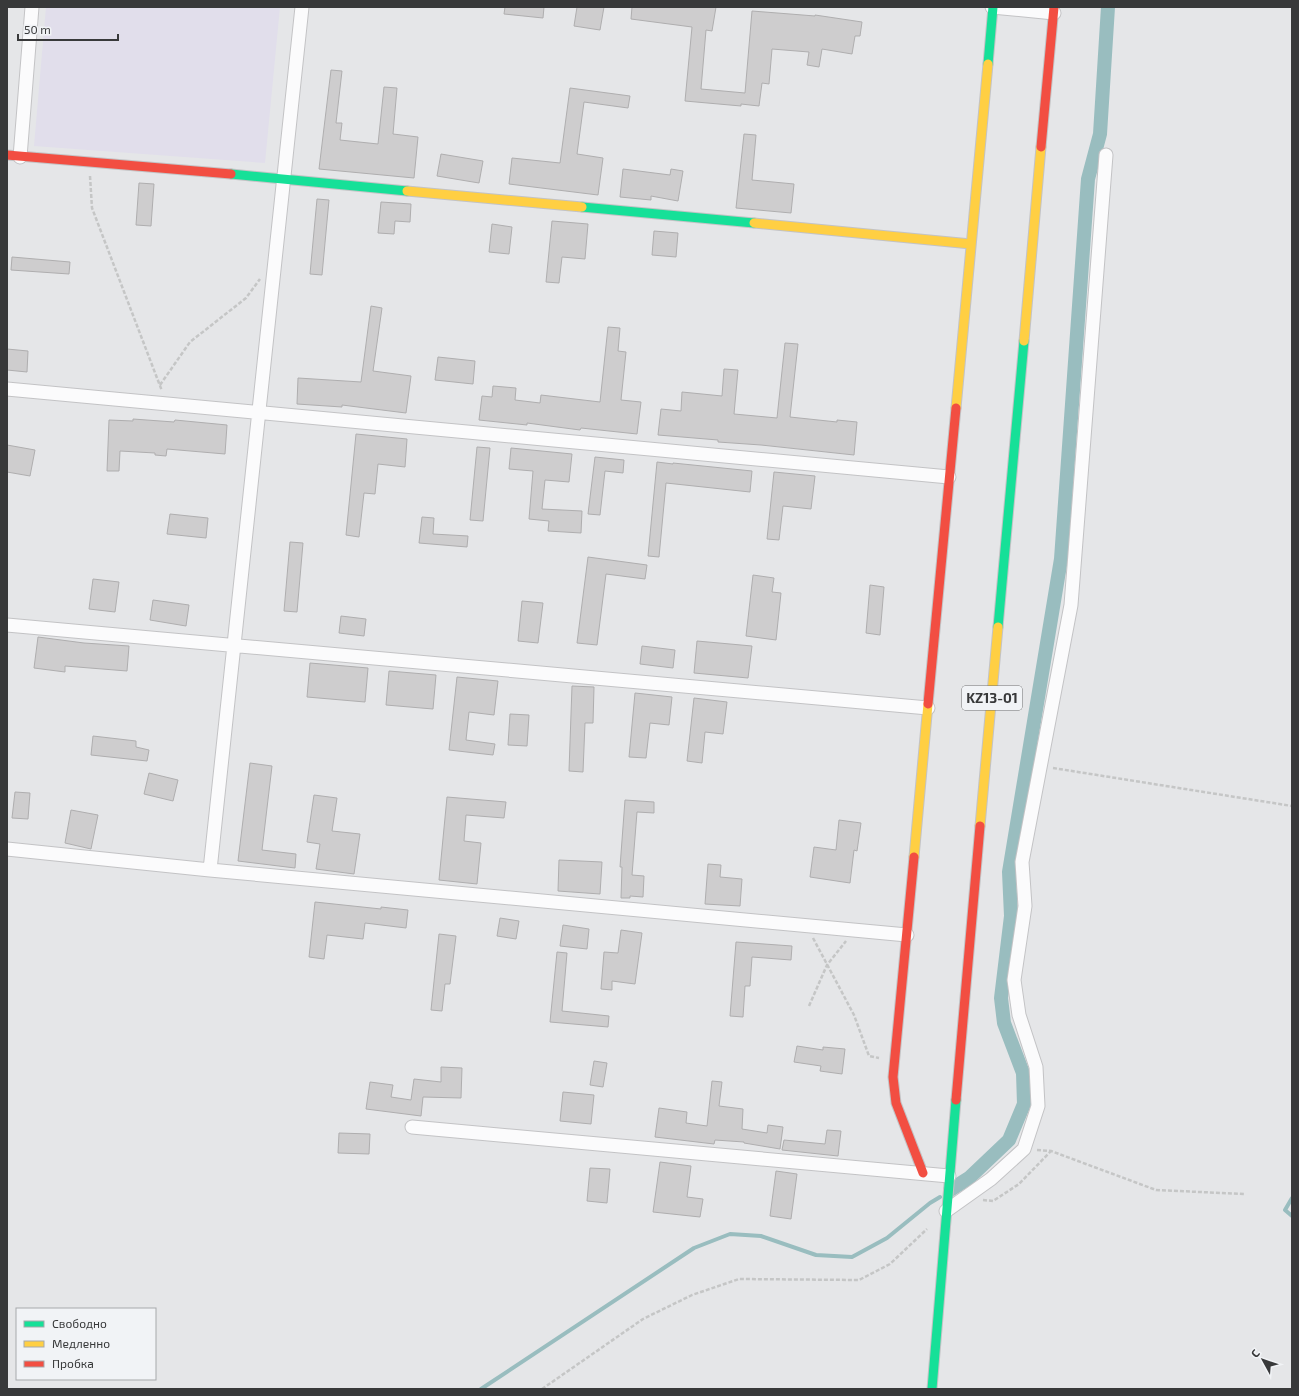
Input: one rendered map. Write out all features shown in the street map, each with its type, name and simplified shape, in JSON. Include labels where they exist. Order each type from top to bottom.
[{"type":"main road","points":[[923,1174],[896,1103],[894,1077],[993,7]]},
{"type":"main road","name":"KZ13-01","points":[[932,1389],[949,1176],[1054,10]]},
{"type":"main road","points":[[14,156],[284,179],[971,244]]},
{"type":"street","points":[[14,156],[32,7]]},
{"type":"street","points":[[210,870],[302,7]]},
{"type":"street","points":[[993,7],[1054,10]]},
{"type":"street","points":[[946,1211],[991,1179],[1024,1149],[1038,1106],[1036,1067],[1019,1015],[1014,980],[1025,906],[1022,862],[1072,605],[1106,155]]},
{"type":"street","points":[[7,389],[949,477]]},
{"type":"street","points":[[7,625],[928,708]]},
{"type":"street","points":[[7,849],[210,870],[907,935]]},
{"type":"street","points":[[412,1127],[949,1176]]},
{"type":"path","points":[[89,162],[92,208],[167,404]]},
{"type":"path","points":[[160,385],[190,342],[246,298],[263,275]]},
{"type":"path","points":[[1040,766],[1292,806]]},
{"type":"path","points":[[807,926],[854,1015],[868,1056],[895,1062]]},
{"type":"path","points":[[809,1006],[827,965],[856,930]]},
{"type":"path","points":[[1024,1149],[1051,1151],[1156,1190],[1244,1194]]},
{"type":"path","points":[[961,1200],[993,1200],[1020,1184],[1051,1151]]},
{"type":"path","points":[[542,1389],[643,1319],[692,1295],[739,1279],[859,1280],[890,1264],[930,1226]]},
{"type":"shaded area","points":[[46,7],[280,7],[265,163],[34,146]]},
{"type":"building","points":[[505,7],[544,7],[543,18],[504,14]]},
{"type":"building","points":[[577,7],[604,7],[600,30],[574,26]]},
{"type":"building","points":[[632,7],[716,7],[712,31],[706,30],[701,89],[745,93],[752,11],[815,15],[862,22],[860,36],[855,36],[852,54],[822,49],[819,67],[807,65],[809,52],[772,49],[769,84],[762,83],[759,106],[741,104],[741,106],[685,101],[692,27],[631,19]]},
{"type":"building","points":[[331,70],[342,71],[336,123],[342,123],[340,140],[378,144],[384,87],[397,88],[393,134],[418,137],[414,178],[319,169]]},
{"type":"building","points":[[570,88],[630,96],[628,108],[584,102],[577,154],[603,158],[598,195],[509,184],[512,158],[560,163]]},
{"type":"building","points":[[744,134],[756,135],[752,180],[794,184],[791,213],[736,208]]},
{"type":"building","points":[[441,154],[483,161],[479,183],[437,176]]},
{"type":"building","points":[[623,169],[670,175],[671,169],[683,171],[678,201],[651,196],[651,200],[620,197]]},
{"type":"building","points":[[139,183],[154,184],[151,226],[136,225]]},
{"type":"building","points":[[317,199],[329,200],[322,275],[310,274]]},
{"type":"building","points":[[381,202],[411,204],[410,222],[395,221],[394,234],[378,233]]},
{"type":"building","points":[[552,221],[588,224],[585,259],[562,257],[559,283],[546,282]]},
{"type":"building","points":[[492,224],[512,227],[509,254],[489,252]]},
{"type":"building","points":[[654,231],[678,233],[676,257],[652,255]]},
{"type":"building","points":[[12,257],[70,262],[69,274],[11,270]]},
{"type":"building","points":[[371,306],[382,308],[373,371],[411,376],[406,413],[342,405],[342,407],[297,404],[298,378],[361,382]]},
{"type":"building","points":[[608,327],[620,328],[618,351],[626,352],[621,400],[641,402],[637,434],[581,428],[580,430],[527,423],[527,425],[479,420],[482,396],[492,397],[493,386],[516,388],[515,400],[540,403],[541,395],[600,402]]},
{"type":"building","points":[[785,343],[798,344],[790,417],[837,422],[837,420],[857,422],[854,455],[658,435],[661,409],[681,411],[682,392],[722,396],[724,369],[738,370],[734,414],[777,418]]},
{"type":"building","points":[[7,349],[28,351],[27,372],[7,370]]},
{"type":"building","points":[[438,357],[475,361],[473,384],[435,380]]},
{"type":"building","points":[[133,419],[174,422],[175,420],[227,425],[225,454],[167,449],[166,456],[155,455],[155,453],[120,451],[119,471],[107,471],[109,420],[133,421]]},
{"type":"building","points":[[356,434],[407,439],[405,467],[378,464],[375,494],[364,493],[359,537],[346,535]]},
{"type":"building","points":[[7,445],[35,450],[30,476],[7,472]]},
{"type":"building","points":[[477,447],[490,448],[483,521],[470,520]]},
{"type":"building","points":[[511,448],[572,454],[569,482],[545,480],[542,509],[582,511],[581,533],[548,531],[549,521],[529,519],[533,471],[509,469]]},
{"type":"building","points":[[595,457],[624,460],[623,473],[605,471],[600,515],[588,514]]},
{"type":"building","points":[[657,462],[752,471],[750,492],[666,483],[659,557],[648,556]]},
{"type":"building","points":[[774,472],[815,476],[811,509],[783,506],[779,540],[767,539]]},
{"type":"building","points":[[170,514],[208,518],[206,538],[167,534]]},
{"type":"building","points":[[422,517],[434,518],[433,534],[468,536],[467,547],[419,543]]},
{"type":"building","points":[[290,542],[303,543],[297,612],[284,611]]},
{"type":"building","points":[[588,557],[647,565],[645,579],[606,574],[597,645],[577,643]]},
{"type":"building","points":[[753,575],[774,578],[772,592],[781,593],[776,640],[746,636]]},
{"type":"building","points":[[93,579],[119,582],[115,612],[89,609]]},
{"type":"building","points":[[870,585],[884,587],[880,635],[866,633]]},
{"type":"building","points":[[153,600],[189,605],[186,626],[150,620]]},
{"type":"building","points":[[522,601],[543,603],[538,643],[518,641]]},
{"type":"building","points":[[341,616],[366,619],[364,636],[339,633]]},
{"type":"building","points":[[38,637],[84,643],[129,646],[127,671],[65,666],[65,672],[34,668]]},
{"type":"building","points":[[697,641],[752,646],[748,678],[694,673]]},
{"type":"building","points":[[642,646],[675,650],[673,668],[640,664]]},
{"type":"building","points":[[310,663],[368,668],[365,702],[307,697]]},
{"type":"building","points":[[389,671],[436,675],[433,709],[386,705]]},
{"type":"building","points":[[457,677],[498,681],[494,715],[469,712],[466,740],[495,744],[493,755],[449,750]]},
{"type":"building","points":[[572,686],[594,687],[593,723],[585,723],[583,772],[569,771]]},
{"type":"building","points":[[635,693],[672,697],[669,725],[650,723],[646,758],[629,757]]},
{"type":"building","points":[[694,698],[727,702],[723,734],[705,732],[702,763],[687,761]]},
{"type":"building","points":[[510,714],[529,715],[527,746],[508,745]]},
{"type":"building","points":[[93,736],[136,741],[136,747],[149,750],[147,761],[91,755]]},
{"type":"building","points":[[250,763],[272,766],[262,850],[296,854],[295,868],[238,861]]},
{"type":"building","points":[[149,773],[178,780],[173,801],[144,794]]},
{"type":"building","points":[[15,792],[30,793],[28,819],[12,818]]},
{"type":"building","points":[[314,795],[337,798],[332,831],[360,834],[354,874],[316,869],[320,844],[307,842]]},
{"type":"building","points":[[447,797],[506,802],[504,818],[466,815],[464,841],[481,843],[477,884],[439,880]]},
{"type":"building","points":[[625,800],[654,802],[654,813],[637,812],[632,875],[644,876],[643,897],[630,896],[630,898],[621,898],[622,867],[620,867]]},
{"type":"building","points":[[71,810],[98,815],[91,849],[65,843]]},
{"type":"building","points":[[839,820],[861,823],[857,851],[854,850],[850,883],[810,877],[814,847],[836,850]]},
{"type":"building","points":[[559,860],[602,862],[600,894],[558,891]]},
{"type":"building","points":[[708,864],[721,865],[720,877],[742,879],[740,906],[705,904]]},
{"type":"building","points":[[315,902],[381,909],[381,907],[408,910],[406,928],[365,923],[363,939],[327,935],[324,959],[309,957]]},
{"type":"building","points":[[500,918],[519,921],[516,939],[497,936]]},
{"type":"building","points":[[563,925],[589,929],[587,949],[560,946]]},
{"type":"building","points":[[621,930],[642,933],[635,984],[612,981],[612,990],[601,989],[604,952],[618,953]]},
{"type":"building","points":[[439,934],[456,936],[450,984],[445,984],[442,1011],[431,1010]]},
{"type":"building","points":[[736,942],[792,946],[791,960],[752,957],[750,986],[745,986],[743,1017],[730,1016]]},
{"type":"building","points":[[557,952],[567,953],[562,1011],[609,1016],[608,1027],[550,1022]]},
{"type":"building","points":[[797,1046],[823,1050],[823,1047],[845,1049],[842,1074],[820,1071],[821,1066],[794,1062]]},
{"type":"building","points":[[594,1061],[607,1063],[603,1087],[590,1085]]},
{"type":"building","points":[[441,1067],[462,1068],[461,1098],[423,1097],[421,1116],[366,1109],[370,1082],[393,1085],[391,1097],[411,1100],[414,1079],[441,1082]]},
{"type":"building","points":[[712,1081],[722,1082],[719,1106],[743,1109],[742,1129],[767,1133],[768,1125],[783,1127],[780,1149],[744,1142],[715,1140],[714,1144],[655,1137],[659,1108],[687,1112],[686,1123],[707,1126]]},
{"type":"building","points":[[563,1092],[594,1095],[591,1124],[560,1121]]},
{"type":"building","points":[[827,1130],[841,1131],[838,1156],[782,1150],[784,1140],[825,1144]]},
{"type":"building","points":[[339,1133],[370,1134],[369,1154],[338,1153]]},
{"type":"building","points":[[660,1162],[691,1166],[687,1197],[703,1199],[700,1217],[653,1212]]},
{"type":"building","points":[[590,1168],[610,1169],[607,1203],[587,1201]]},
{"type":"building","points":[[776,1171],[797,1174],[791,1219],[770,1216]]},
{"type":"waterway","points":[[950,1190],[969,1178],[1009,1140],[1024,1104],[1023,1073],[1004,1023],[1001,998],[1011,916],[1009,872],[1061,559],[1088,179],[1100,134],[1108,7]]},
{"type":"waterway","points":[[481,1389],[694,1248],[730,1234],[761,1236],[816,1255],[852,1257],[887,1238],[930,1203],[940,1197]]},
{"type":"waterway","points":[[1292,1198],[1285,1210],[1292,1216]]},
{"type":"traffic: fast","points":[[988,64],[993,7]]},
{"type":"traffic: fast","points":[[231,174],[407,191]]},
{"type":"traffic: fast","points":[[582,207],[754,223]]},
{"type":"traffic: fast","points":[[998,627],[1024,341]]},
{"type":"traffic: fast","points":[[932,1389],[956,1100]]},
{"type":"traffic: slow","points":[[956,408],[988,64]]},
{"type":"traffic: slow","points":[[1024,341],[1041,147]]},
{"type":"traffic: slow","points":[[407,191],[582,207]]},
{"type":"traffic: slow","points":[[754,223],[971,244]]},
{"type":"traffic: slow","points":[[980,826],[998,627]]},
{"type":"traffic: slow","points":[[914,857],[928,704]]},
{"type":"traffic: jam","points":[[1041,147],[1054,7]]},
{"type":"traffic: jam","points":[[7,155],[231,174]]},
{"type":"traffic: jam","points":[[928,704],[956,408]]},
{"type":"traffic: jam","points":[[956,1100],[980,826]]},
{"type":"traffic: jam","points":[[914,857],[893,1077],[896,1103],[923,1173]]}]
